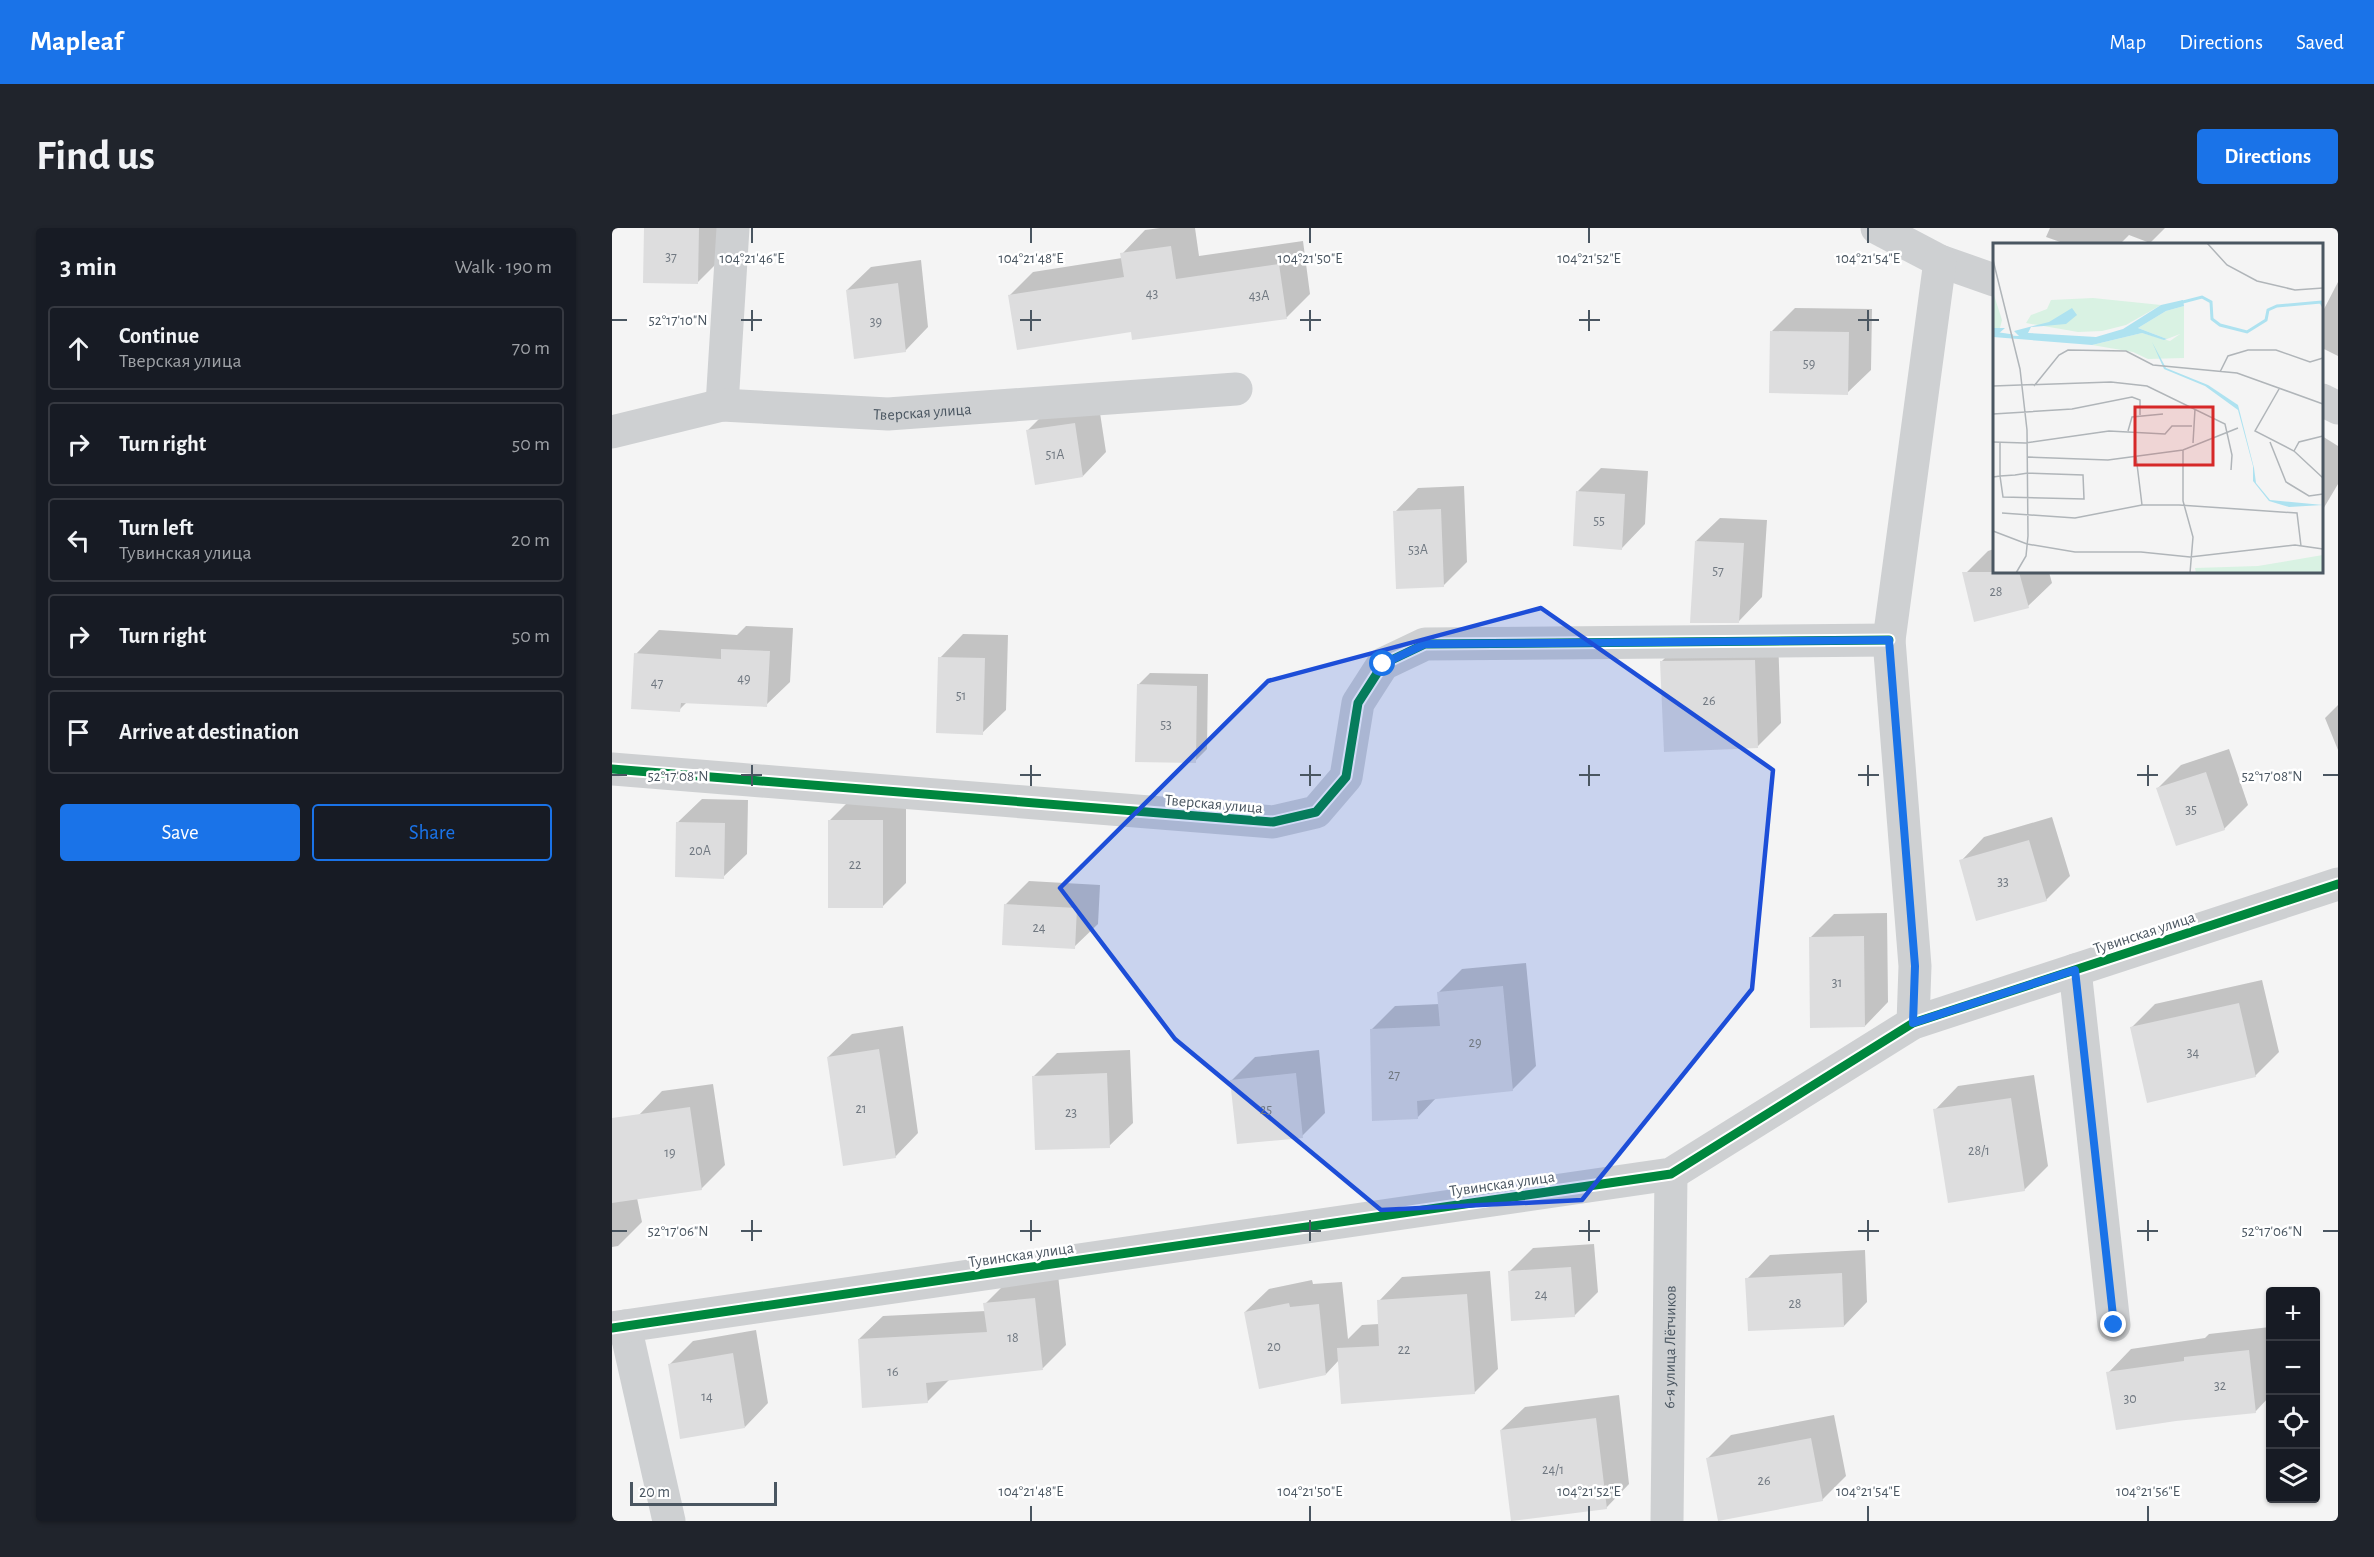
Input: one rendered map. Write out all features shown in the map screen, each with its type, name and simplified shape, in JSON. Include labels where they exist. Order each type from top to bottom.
[{"type":"street","points":[[722,405],[733,228]]},
{"type":"street","points":[[1877,228],[1940,261],[1993,279]]},
{"type":"street","points":[[1913,1023],[1915,966],[1889,640],[1940,261]]},
{"type":"street","name":"Тверская улица","points":[[612,432],[722,405],[888,414],[1236,389]]},
{"type":"street","points":[[2323,400],[2338,408]]},
{"type":"street","name":"Тверская улица","points":[[612,769],[1273,822],[1316,812],[1346,777],[1358,703],[1383,664],[1425,644],[1889,640]]},
{"type":"street","name":"Тувинская улица","points":[[619,1327],[1671,1174],[1913,1023],[2338,884]]},
{"type":"street","points":[[2075,970],[2114,1325]]},
{"type":"street","name":"6-я улица Лётчиков","points":[[1667,1521],[1671,1174]]},
{"type":"street","points":[[619,1327],[669,1521]]},
{"type":"highlighted area","points":[[1541,608],[1773,770],[1752,989],[1582,1200],[1381,1210],[1175,1039],[1060,888],[1268,681]]},
{"type":"building","points":[[644,228],[699,228],[698,284],[643,283]]},
{"type":"building","points":[[1171,246],[1176,279],[1279,264],[1287,319],[1132,340],[1131,332],[1017,350],[1008,295],[1124,277],[1120,253]]},
{"type":"building","points":[[898,283],[906,352],[854,359],[846,290]]},
{"type":"building","points":[[1770,331],[1849,332],[1848,395],[1769,393]]},
{"type":"building","points":[[1075,423],[1083,477],[1035,485],[1026,430]]},
{"type":"building","points":[[1576,491],[1625,494],[1622,550],[1573,546]]},
{"type":"building","points":[[1441,509],[1444,587],[1396,589],[1393,511]]},
{"type":"building","points":[[1695,541],[1744,543],[1739,623],[1690,623]]},
{"type":"building","points":[[1962,572],[2019,573],[2029,608],[1974,622]]},
{"type":"building","points":[[721,649],[770,651],[767,707],[681,703],[680,712],[631,709],[634,653],[721,659]]},
{"type":"building","points":[[938,657],[985,658],[983,735],[936,733]]},
{"type":"building","points":[[1755,660],[1758,748],[1664,752],[1660,661]]},
{"type":"building","points":[[1137,684],[1197,686],[1196,763],[1135,762]]},
{"type":"building","points":[[2206,772],[2225,830],[2176,846],[2156,788]]},
{"type":"building","points":[[828,820],[883,820],[883,908],[828,908]]},
{"type":"building","points":[[676,822],[725,823],[724,879],[675,877]]},
{"type":"building","points":[[2029,840],[2047,901],[1976,921],[1959,860]]},
{"type":"building","points":[[1004,904],[1077,908],[1075,949],[1002,945]]},
{"type":"building","points":[[1864,936],[1865,1027],[1810,1028],[1809,937]]},
{"type":"building","points":[[1503,986],[1513,1091],[1417,1101],[1418,1119],[1372,1121],[1370,1029],[1440,1026],[1437,992]]},
{"type":"building","points":[[2239,1003],[2256,1077],[2147,1103],[2130,1027]]},
{"type":"building","points":[[879,1049],[896,1158],[843,1166],[827,1057]]},
{"type":"building","points":[[1107,1073],[1110,1148],[1035,1150],[1032,1076]]},
{"type":"building","points":[[1296,1073],[1303,1138],[1237,1144],[1230,1080]]},
{"type":"building","points":[[2011,1098],[2025,1191],[1948,1203],[1933,1109]]},
{"type":"building","points":[[690,1107],[702,1190],[612,1203],[612,1118]]},
{"type":"building","points":[[1571,1267],[1575,1317],[1511,1321],[1508,1271]]},
{"type":"building","points":[[1842,1273],[1844,1327],[1748,1331],[1745,1278]]},
{"type":"building","points":[[1467,1294],[1475,1394],[1341,1404],[1337,1348],[1379,1346],[1377,1300]]},
{"type":"building","points":[[1035,1298],[1043,1370],[926,1383],[928,1403],[862,1408],[858,1339],[987,1332],[983,1303]]},
{"type":"building","points":[[1289,1303],[1290,1307],[1319,1304],[1326,1375],[1259,1389],[1244,1312]]},
{"type":"building","points":[[2249,1350],[2256,1413],[2116,1430],[2106,1372],[2184,1361],[2184,1357]]},
{"type":"building","points":[[733,1353],[745,1428],[680,1439],[668,1364]]},
{"type":"building","points":[[1596,1418],[1607,1509],[1511,1521],[1500,1430]]},
{"type":"building","points":[[1811,1438],[1823,1501],[1718,1521],[1706,1458]]},
{"type":"cycle path","points":[[612,769],[1273,822],[1316,812],[1346,777],[1358,703],[1383,664],[1425,644],[1889,640]]},
{"type":"cycle path","points":[[612,1328],[1671,1174],[1913,1023],[2338,884]]},
{"type":"route","points":[[1383,664],[1425,644],[1889,640],[1915,966],[1913,1023],[2075,970],[2114,1325]]}]
